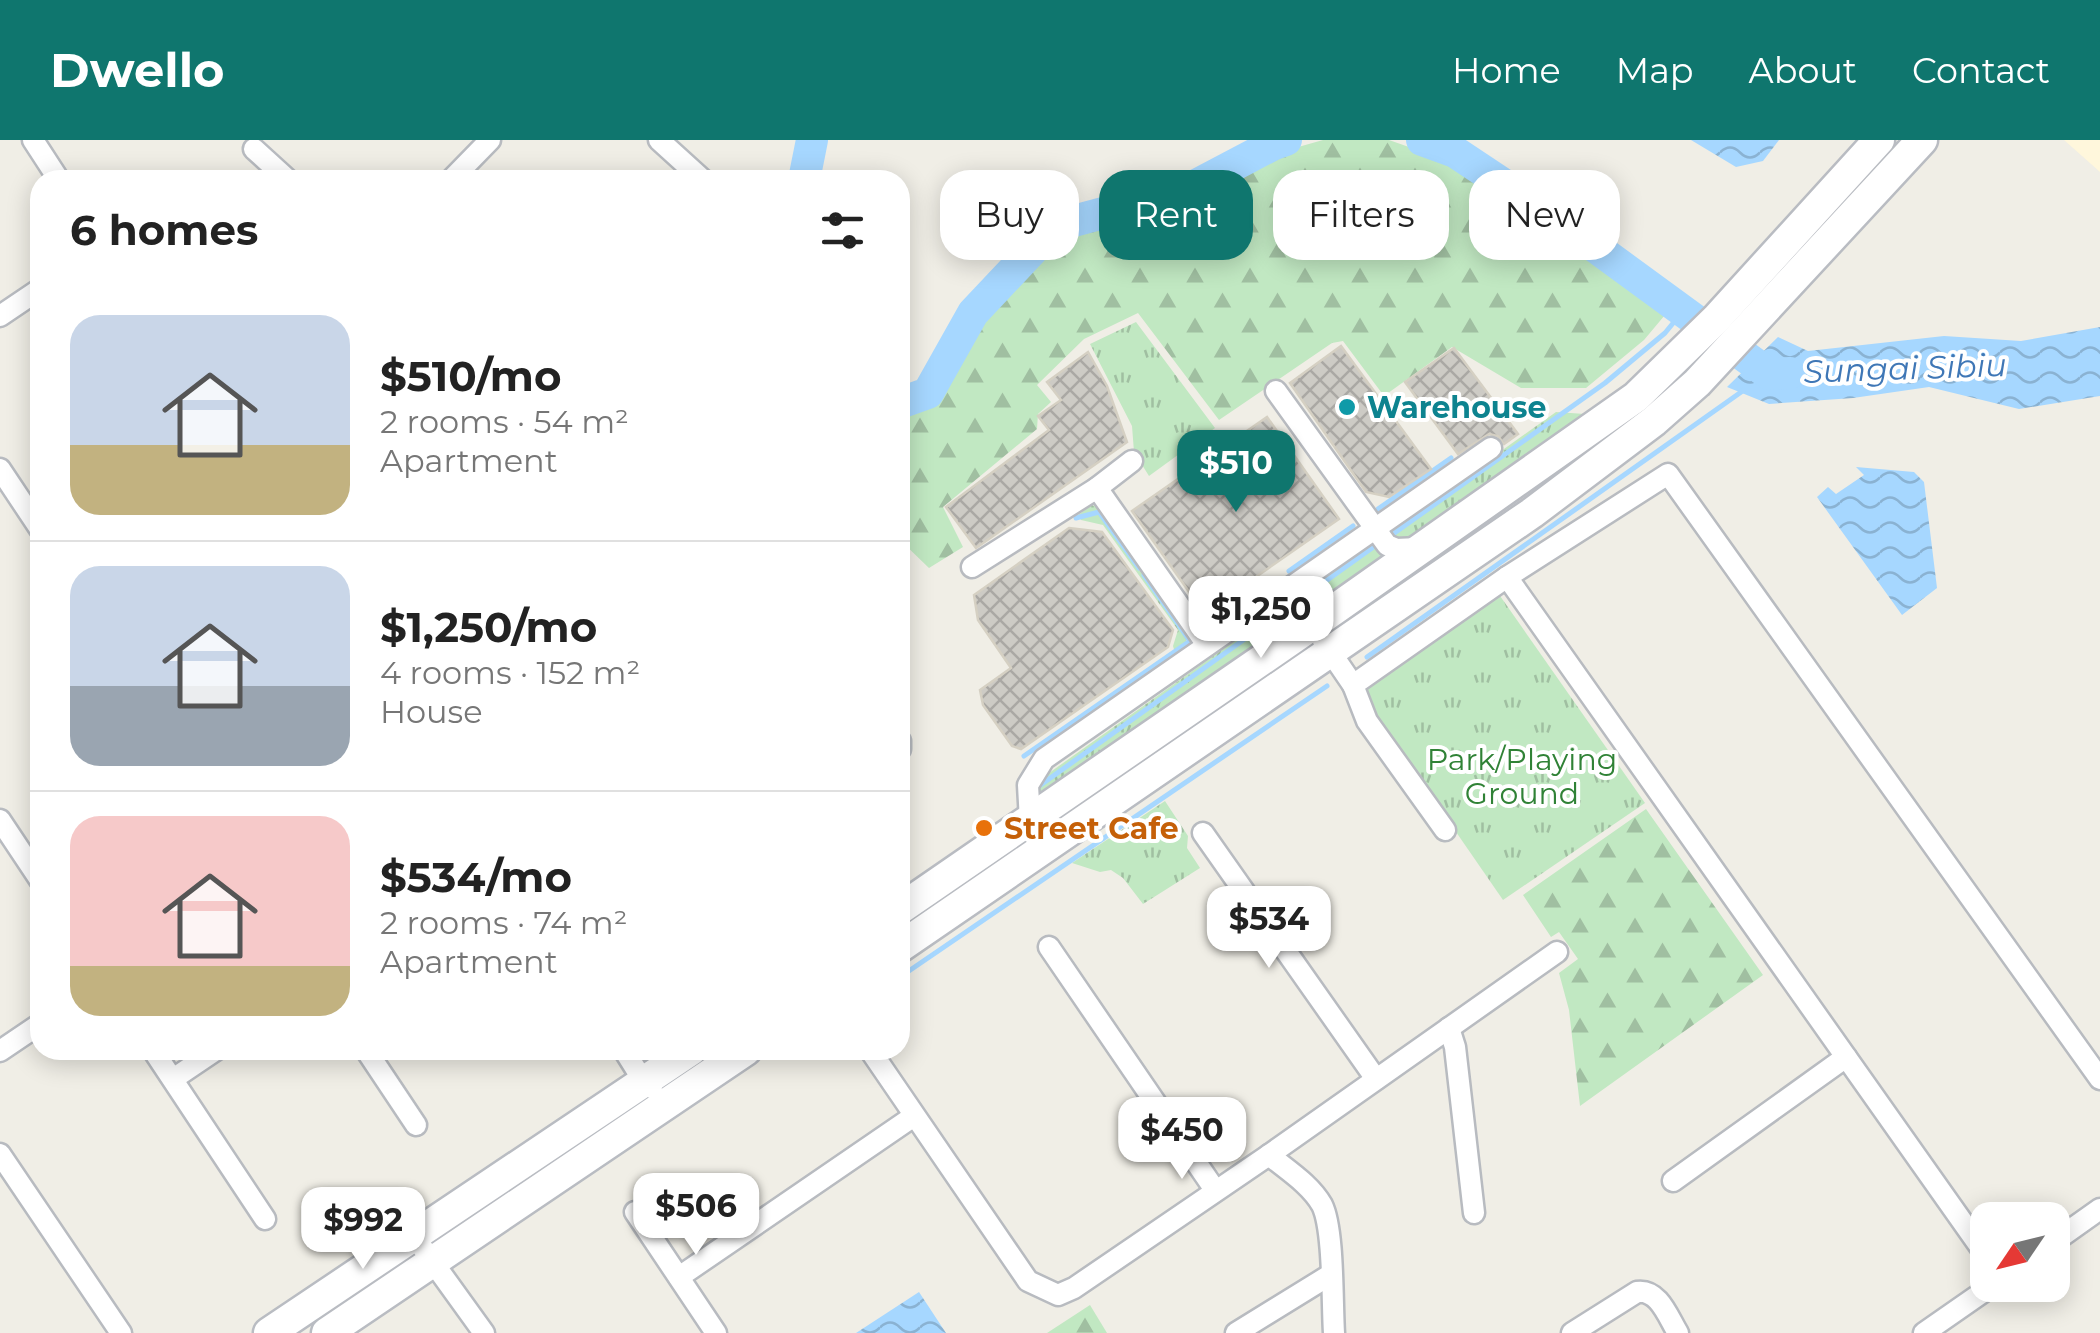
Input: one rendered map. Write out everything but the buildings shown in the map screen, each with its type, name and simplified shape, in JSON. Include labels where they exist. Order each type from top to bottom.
[{"type":"street","points":[[34,140],[54,170]]},
{"type":"street","points":[[461,170],[490,140]]},
{"type":"street","points":[[659,140],[692,170]]},
{"type":"street","points":[[1807,244],[1878,140]]},
{"type":"street","points":[[910,902],[1320,638],[1532,512],[1645,409],[1716,320],[1922,140]]},
{"type":"street","points":[[254,149],[277,170]]},
{"type":"street","points":[[0,316],[30,296]]},
{"type":"street","points":[[1276,391],[1387,545],[1396,549],[1424,548]]},
{"type":"street","points":[[910,940],[1320,638],[1424,548],[1645,409]]},
{"type":"street","points":[[1030,822],[1028,785],[1044,759],[1491,448]]},
{"type":"street","points":[[972,567],[1097,488],[1132,461]]},
{"type":"street","points":[[0,468],[30,513]]},
{"type":"street","points":[[1353,685],[1507,577],[1668,474],[2100,1079]]},
{"type":"street","points":[[1097,488],[1207,646]]},
{"type":"street","points":[[1507,577],[1970,1233]]},
{"type":"street","points":[[1320,638],[1353,685],[1367,721],[1445,830]]},
{"type":"street","points":[[0,820],[30,866]]},
{"type":"street","points":[[1203,834],[1376,1079]]},
{"type":"street","points":[[20,851],[30,844]]},
{"type":"street","points":[[1049,948],[1215,1190]]},
{"type":"street","points":[[877,1060],[1028,1282],[1058,1295],[1074,1288],[1269,1155],[1557,952]]},
{"type":"street","points":[[1449,1028],[1456,1048],[1474,1213]]},
{"type":"street","points":[[0,1051],[30,1031]]},
{"type":"street","points":[[1673,1180],[1846,1058]]},
{"type":"street","points":[[160,1060],[266,1219]]},
{"type":"street","points":[[173,1079],[201,1060]]},
{"type":"street","points":[[373,1060],[416,1125]]},
{"type":"street","points":[[630,1060],[644,1082],[663,1094],[682,1092]]},
{"type":"street","points":[[269,1333],[676,1060]]},
{"type":"street","points":[[327,1333],[731,1060]]},
{"type":"street","points":[[679,1277],[914,1116]]},
{"type":"street","points":[[0,1154],[120,1333]]},
{"type":"street","points":[[1269,1155],[1308,1186],[1323,1206],[1328,1227],[1334,1333]]},
{"type":"street","points":[[635,1212],[716,1333]]},
{"type":"street","points":[[2070,1231],[2094,1214],[2100,1236]]},
{"type":"street","points":[[414,1236],[484,1333]]},
{"type":"street","points":[[1243,1331],[1330,1275]]},
{"type":"street","points":[[1572,1333],[1637,1292],[1646,1291],[1653,1294],[1678,1333]]},
{"type":"street","points":[[1924,1333],[1970,1301]]},
{"type":"shaded area","points":[[2064,140],[2100,140],[2100,172]]},
{"type":"green space","points":[[1323,140],[1389,140],[1446,160],[1469,175],[1469,260],[1596,260],[1670,309],[1644,340],[1586,388],[1521,388],[1452,347],[1384,396],[1343,341],[1332,343],[1219,420],[1138,313],[1084,339],[1037,385],[1051,402],[1038,414],[1037,429],[943,507],[963,547],[929,568],[910,550],[910,406],[934,396],[977,322],[1033,260],[1079,260],[1079,228],[1099,223],[1099,260],[1253,260],[1253,170],[1242,170],[1270,155]]},
{"type":"green space","points":[[1136,322],[1215,428],[1149,476],[1134,452],[1132,426],[1090,344]]},
{"type":"green space","points":[[1556,412],[1585,414],[1036,807],[1028,788]]},
{"type":"green space","points":[[1092,505],[1099,508],[1186,633],[1186,645],[1175,653],[1178,630],[1103,525],[1081,520],[1078,515]]},
{"type":"green space","name":"Park/Playing Ground","points":[[1498,593],[1645,803],[1503,900],[1358,690]]},
{"type":"green space","points":[[1165,801],[1188,836],[1187,848],[1200,868],[1143,904],[1123,878],[1111,870],[1100,872],[1072,863]]},
{"type":"green space","points":[[1646,809],[1763,975],[1580,1106],[1569,1010],[1559,973],[1578,959],[1559,932],[1551,937],[1523,895]]},
{"type":"green space","points":[[1090,1305],[1107,1333],[1047,1333]]},
{"type":"water","points":[[1691,140],[1779,140],[1763,161],[1736,167]]},
{"type":"water","points":[[2100,327],[2100,396],[2019,409],[1929,387],[1769,404],[1727,387],[1778,337],[1808,351],[1944,336],[2021,341]]},
{"type":"water","points":[[1856,467],[1914,472],[1924,482],[1937,588],[1902,615],[1817,497],[1828,487],[1836,494],[1864,475]]},
{"type":"water","points":[[919,1292],[946,1333],[856,1333]]},
{"type":"waterway","name":"Sungai Sibiu","points":[[806,170],[812,140]]},
{"type":"waterway","name":"Sungai Sibiu","points":[[910,399],[928,393],[973,313],[1055,226],[1185,191],[1286,140]]},
{"type":"waterway","name":"Sungai Sibiu","points":[[1422,140],[1455,152],[1568,227],[1769,374],[1790,373]]},
{"type":"waterway","points":[[1393,534],[1605,383],[1665,333],[1683,311]]},
{"type":"waterway","points":[[1367,657],[1744,390]]},
{"type":"waterway","points":[[1378,509],[1451,458]]},
{"type":"waterway","points":[[1076,518],[1099,512],[1139,568]]},
{"type":"waterway","points":[[1289,571],[1353,526]]},
{"type":"waterway","points":[[1035,789],[1372,548]]},
{"type":"waterway","points":[[1024,756],[1190,641],[1144,575]]},
{"type":"waterway","points":[[1215,623],[1270,584]]},
{"type":"waterway","points":[[910,970],[1327,686]]},
{"type":"place","name":"Warehouse","points":[[1347,407]]},
{"type":"place","name":"Street Cafe","points":[[984,828]]}]
